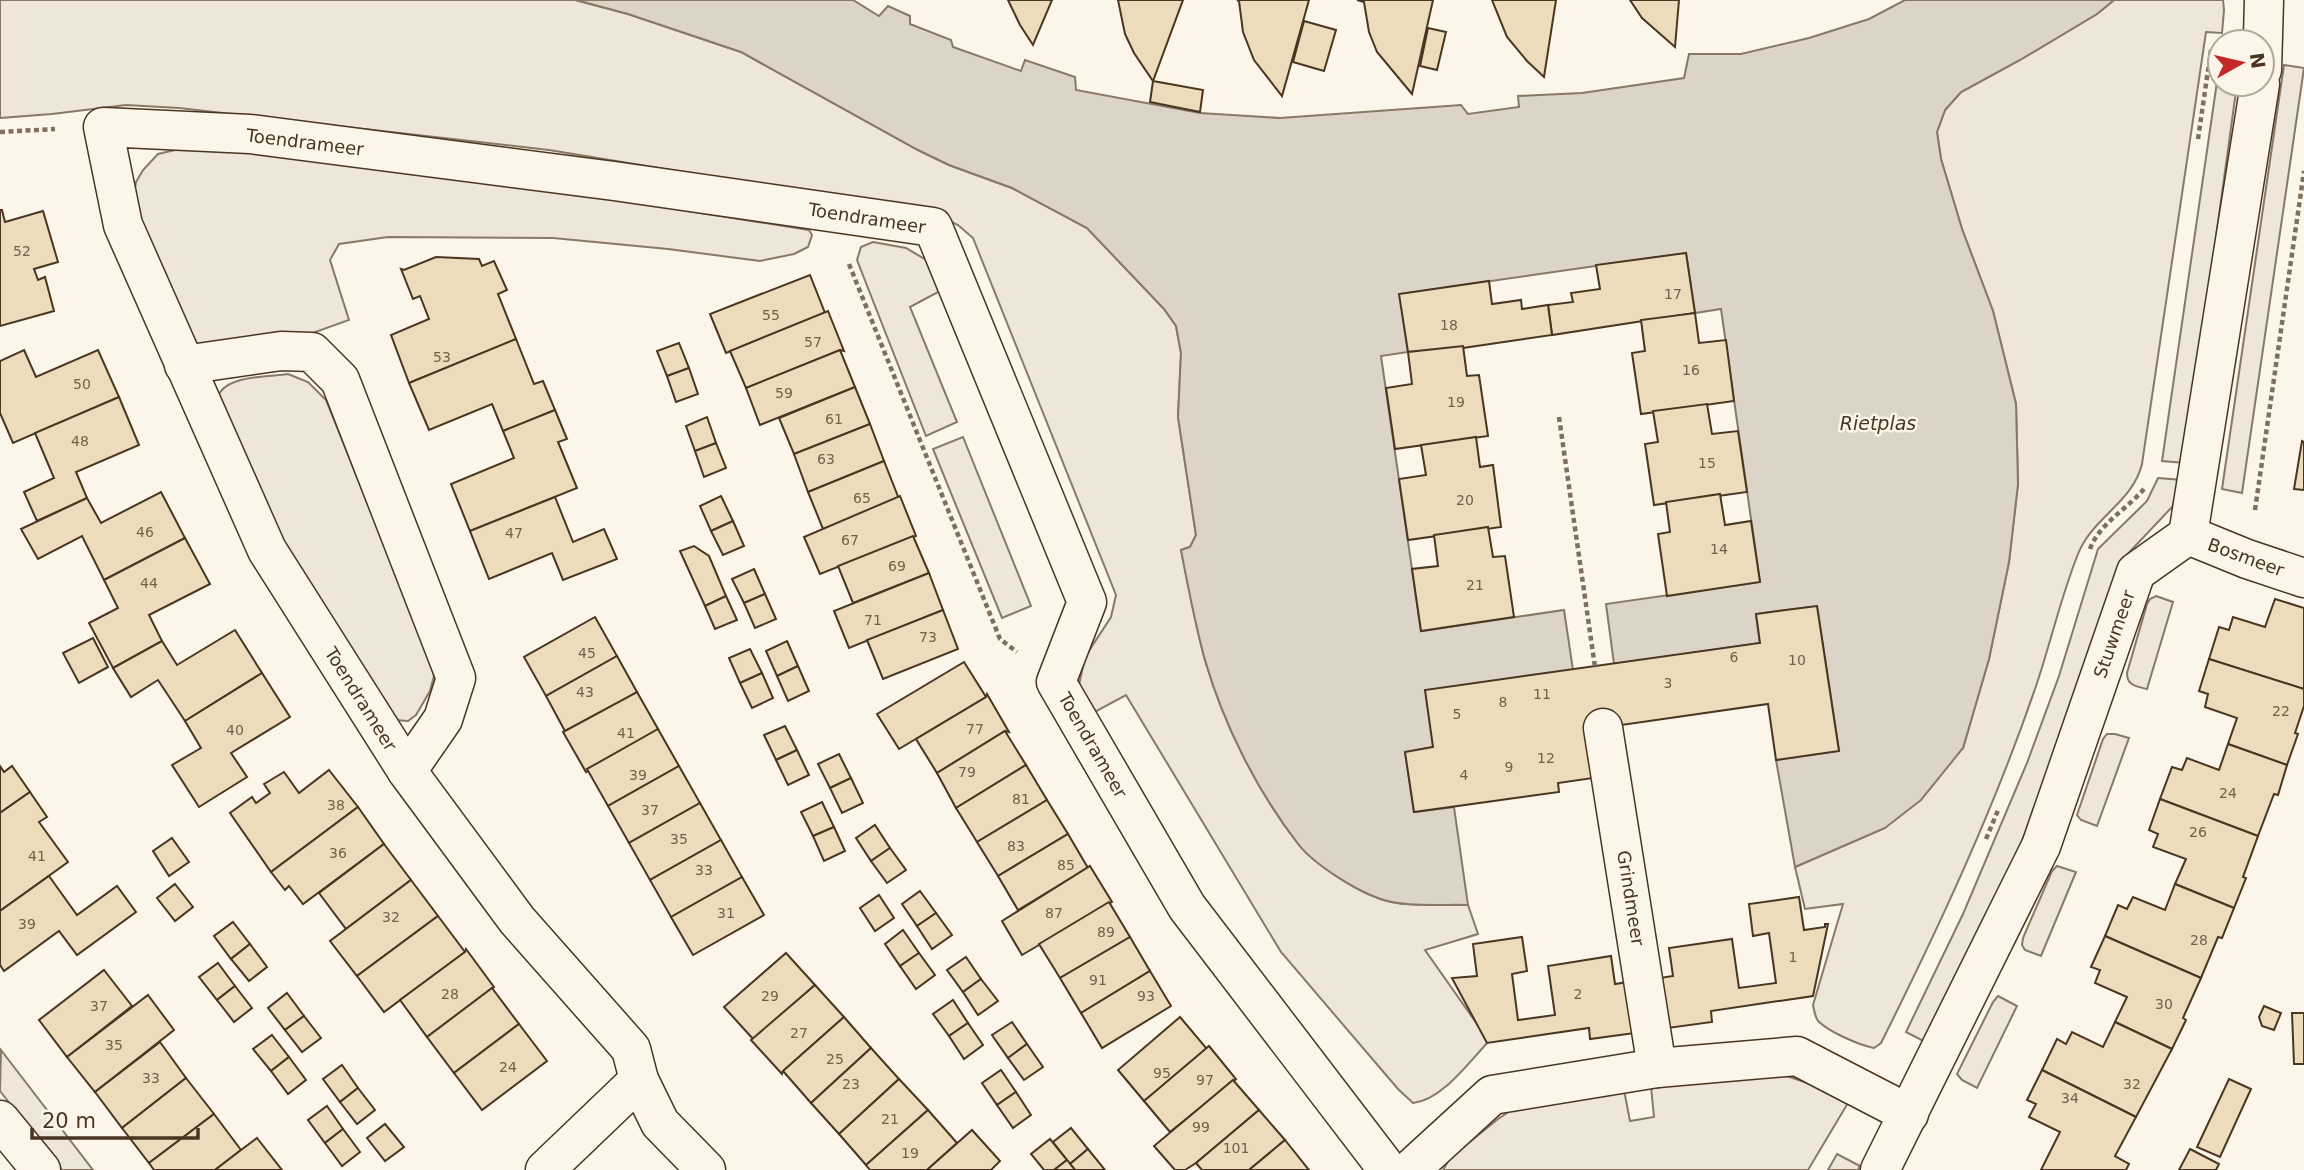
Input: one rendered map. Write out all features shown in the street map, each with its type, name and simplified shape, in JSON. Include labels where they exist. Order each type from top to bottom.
[{"type":"street","points":[[2266,28],[2268,2]]},
{"type":"street","points":[[2188,535],[2258,98]]},
{"type":"street","name":"Toendrameer","points":[[706,1170],[660,1123],[639,1080],[631,1049],[517,920],[407,771],[267,550],[123,225],[103,127],[250,134],[933,227],[1087,602],[1056,682],[1187,907],[1388,1170]]},
{"type":"street","name":"Toendrameer","points":[[184,365],[281,351],[312,352],[340,380],[457,678],[443,719],[407,771]]},
{"type":"street","name":"Bosmeer","points":[[2188,535],[2304,578]]},
{"type":"street","name":"Stuwmeer","points":[[1881,1170],[2041,846],[2136,572],[2188,535]]},
{"type":"street","name":"Grindmeer","points":[[1603,728],[1657,1068]]},
{"type":"street","points":[[1410,1170],[1492,1095],[1657,1068],[1797,1056],[1909,1114]]},
{"type":"street","points":[[545,1170],[639,1080]]},
{"type":"street","points":[[0,1120],[41,1170]]},
{"type":"path","points":[[2198,139],[2206,81]]},
{"type":"path","points":[[2247,559],[2304,171]]},
{"type":"path","points":[[828,212],[1000,639],[1056,682]]},
{"type":"path","points":[[1559,417],[1595,667]]},
{"type":"path","points":[[2088,554],[2092,542],[2104,526],[2132,503],[2147,485]]},
{"type":"path","points":[[1984,843],[2000,806]]},
{"type":"shaded area","points":[[0,0],[575,0],[628,14],[741,52],[918,150],[949,165],[1012,188],[1087,228],[1164,309],[1176,326],[1181,353],[1178,417],[1196,535],[1190,547],[1181,550],[1205,660],[1243,757],[1299,845],[1336,876],[1358,889],[1388,901],[1468,905],[1478,934],[1425,950],[1489,1041],[1445,1088],[1413,1103],[1281,952],[1126,695],[1091,714],[1077,694],[1085,657],[1111,617],[1116,595],[973,238],[958,225],[933,213],[549,150],[179,108],[126,105],[0,118]]},
{"type":"shaded area","points":[[2114,0],[2223,0],[2222,28],[2206,28],[2142,464],[2130,489],[2084,541],[2078,554],[2020,732],[1984,822],[1903,999],[1881,1043],[1874,1048],[1837,1034],[1816,1018],[1813,1005],[1843,904],[1805,909],[1795,867],[1885,828],[1963,748],[1989,659],[2009,562],[2018,484],[2016,404],[1993,311],[1962,229],[1941,159],[1937,132],[1945,110],[1961,92],[2097,14]]},
{"type":"shaded area","points":[[2284,65],[2304,68],[2242,493],[2222,489]]},
{"type":"shaded area","points":[[2215,98],[2235,98],[2185,463],[2162,461]]},
{"type":"shaded area","points":[[188,147],[363,162],[512,183],[809,230],[812,235],[808,247],[794,254],[760,261],[553,238],[388,237],[339,244],[330,260],[349,320],[296,339],[194,344],[137,218],[134,194],[136,182],[143,170],[158,154]]},
{"type":"shaded area","points":[[873,242],[906,248],[928,261],[940,291],[910,307],[957,422],[926,436],[857,260],[861,247]]},
{"type":"shaded area","points":[[288,374],[308,382],[326,400],[430,659],[434,676],[430,691],[416,715],[408,721],[395,720],[298,569],[219,417],[217,400],[220,392],[227,386],[246,379]]},
{"type":"shaded area","points":[[963,437],[1031,606],[1002,618],[933,449]]},
{"type":"shaded area","points":[[2158,478],[2182,480],[2173,506],[2120,562],[2077,695],[2031,819],[1998,899],[1929,1044],[1906,1032],[1963,914],[2027,763],[2059,676],[2098,549],[2147,501]]},
{"type":"shaded area","points":[[2156,596],[2173,602],[2147,689],[2130,683],[2127,673],[2147,604]]},
{"type":"shaded area","points":[[2107,734],[2129,738],[2097,826],[2081,820],[2077,815]]},
{"type":"shaded area","points":[[2057,866],[2076,872],[2041,956],[2025,950],[2022,945],[2023,938],[2052,871]]},
{"type":"shaded area","points":[[1998,996],[2017,1006],[1977,1088],[1957,1074]]},
{"type":"shaded area","points":[[1,1050],[93,1170],[62,1170],[0,1091]]},
{"type":"shaded area","points":[[1781,1074],[1819,1087],[1848,1103],[1808,1170],[1443,1170],[1450,1158],[1516,1107],[1624,1090],[1630,1121],[1654,1117],[1651,1087]]},
{"type":"shaded area","points":[[1837,1154],[1860,1166],[1858,1170],[1828,1170]]},
{"type":"water","name":"Rietplas","points":[[576,0],[853,0],[879,16],[888,6],[910,16],[910,24],[951,40],[953,47],[1021,71],[1025,60],[1075,77],[1076,90],[1200,113],[1280,118],[1461,105],[1468,114],[1519,107],[1518,96],[1582,93],[1684,78],[1689,54],[1741,54],[1809,38],[1869,19],[1905,0],[2114,0],[2097,14],[1961,92],[1945,110],[1937,132],[1941,159],[1962,229],[1993,311],[2016,404],[2018,484],[2009,562],[1989,659],[1963,748],[1921,800],[1885,828],[1795,867],[1776,760],[1839,751],[1817,606],[1756,614],[1760,643],[1614,664],[1606,604],[1760,582],[1721,309],[1695,313],[1686,253],[1400,294],[1408,352],[1381,356],[1421,631],[1564,610],[1573,670],[1433,747],[1405,752],[1414,812],[1454,807],[1468,905],[1399,903],[1358,889],[1314,860],[1284,824],[1243,757],[1213,684],[1198,633],[1181,550],[1190,547],[1196,535],[1178,417],[1181,353],[1176,326],[1164,309],[1087,228],[1012,188],[949,165],[918,150],[741,52],[628,14]]},
{"type":"building","points":[[1008,0],[1052,0],[1033,45],[1020,25]]},
{"type":"building","points":[[1118,0],[1183,0],[1153,81],[1125,34]]},
{"type":"building","points":[[1237,0],[1309,0],[1282,96],[1254,60],[1243,32]]},
{"type":"building","points":[[1357,0],[1433,0],[1412,94],[1377,52],[1369,32],[1364,2]]},
{"type":"building","points":[[1492,0],[1556,0],[1544,77],[1507,37]]},
{"type":"building","points":[[1630,0],[1679,0],[1675,47],[1642,18]]},
{"type":"building","points":[[1304,21],[1336,30],[1324,71],[1293,62]]},
{"type":"building","points":[[1428,28],[1446,32],[1437,70],[1420,66]]},
{"type":"building","points":[[1153,81],[1203,90],[1200,112],[1150,102]]},
{"type":"building","points":[[0,210],[5,222],[43,211],[58,262],[34,269],[38,280],[45,277],[54,311],[0,326]]},
{"type":"building","points":[[1686,253],[1695,313],[1552,335],[1548,305],[1573,302],[1571,293],[1600,289],[1596,265]]},
{"type":"building","points":[[436,257],[479,259],[482,266],[494,261],[507,290],[498,294],[516,339],[409,383],[391,335],[429,319],[420,296],[413,299],[401,269]]},
{"type":"building","points":[[810,275],[825,313],[726,353],[710,314]]},
{"type":"building","points":[[1489,281],[1492,304],[1521,300],[1522,309],[1548,305],[1552,335],[1463,348],[1408,352],[1399,294]]},
{"type":"building","points":[[828,311],[844,351],[840,350],[746,388],[730,351]]},
{"type":"building","points":[[1695,313],[1699,343],[1726,340],[1734,401],[1641,414],[1632,353],[1645,351],[1641,320]]},
{"type":"building","points":[[516,339],[534,384],[543,381],[555,410],[503,431],[492,404],[429,430],[409,383]]},
{"type":"building","points":[[679,343],[689,368],[667,376],[657,351]]},
{"type":"building","points":[[1463,346],[1467,376],[1479,375],[1488,436],[1395,449],[1386,388],[1412,384],[1408,352]]},
{"type":"building","points":[[24,350],[36,377],[98,350],[119,397],[13,443],[0,413],[0,361]]},
{"type":"building","points":[[840,350],[855,387],[760,425],[746,388]]},
{"type":"building","points":[[689,368],[698,394],[676,402],[667,376]]},
{"type":"building","points":[[855,387],[870,424],[794,454],[779,418]]},
{"type":"building","points":[[119,397],[139,445],[76,472],[87,498],[37,521],[24,492],[54,478],[35,433]]},
{"type":"building","points":[[1707,404],[1712,434],[1738,431],[1747,492],[1654,505],[1645,444],[1658,442],[1653,411]]},
{"type":"building","points":[[555,410],[567,439],[558,442],[577,488],[470,531],[451,484],[514,458],[503,431]]},
{"type":"building","points":[[707,417],[716,443],[695,451],[686,426]]},
{"type":"building","points":[[870,424],[884,461],[808,492],[794,454]]},
{"type":"building","points":[[1476,437],[1480,467],[1493,465],[1501,527],[1408,540],[1399,479],[1426,475],[1421,445]]},
{"type":"building","points":[[2302,441],[2304,442],[2304,490],[2294,489]]},
{"type":"building","points":[[716,443],[726,468],[704,477],[695,451]]},
{"type":"building","points":[[884,461],[899,499],[823,529],[808,492]]},
{"type":"building","points":[[161,492],[185,538],[104,580],[82,536],[38,559],[21,529],[87,498],[101,523]]},
{"type":"building","points":[[1720,494],[1725,525],[1751,521],[1760,582],[1667,596],[1658,534],[1670,532],[1666,502]]},
{"type":"building","points":[[721,496],[733,521],[711,531],[700,506]]},
{"type":"building","points":[[900,496],[916,536],[820,574],[804,537]]},
{"type":"building","points":[[555,497],[573,542],[604,529],[617,559],[563,580],[552,553],[489,579],[470,531]]},
{"type":"building","points":[[733,521],[744,546],[723,555],[711,531]]},
{"type":"building","points":[[1488,527],[1493,557],[1505,556],[1514,617],[1421,631],[1412,569],[1438,566],[1434,535]]},
{"type":"building","points":[[913,536],[929,573],[853,603],[838,566]]},
{"type":"building","points":[[185,538],[210,584],[149,615],[162,641],[113,668],[89,623],[118,608],[104,580]]},
{"type":"building","points":[[694,546],[709,556],[726,596],[705,606],[680,551]]},
{"type":"building","points":[[754,569],[765,594],[744,603],[732,579]]},
{"type":"building","points":[[929,573],[943,610],[849,648],[834,611]]},
{"type":"building","points":[[765,594],[776,619],[755,628],[744,603]]},
{"type":"building","points":[[726,596],[737,620],[715,629],[705,606]]},
{"type":"building","points":[[2275,599],[2304,608],[2304,689],[2209,659],[2219,627],[2229,630],[2233,617],[2265,627]]},
{"type":"building","points":[[1817,606],[1839,751],[1776,760],[1768,704],[1593,729],[1600,777],[1558,783],[1559,792],[1414,812],[1405,752],[1433,747],[1425,690],[1760,643],[1756,614]]},
{"type":"building","points":[[943,610],[958,649],[883,679],[867,640]]},
{"type":"building","points":[[595,617],[617,656],[546,696],[524,657]]},
{"type":"building","points":[[235,630],[262,673],[185,721],[158,680],[131,697],[113,668],[162,641],[177,665]]},
{"type":"building","points":[[93,638],[108,667],[79,683],[63,653]]},
{"type":"building","points":[[787,641],[798,666],[777,676],[766,651]]},
{"type":"building","points":[[750,649],[762,673],[740,683],[729,658]]},
{"type":"building","points":[[617,656],[637,692],[566,733],[546,696]]},
{"type":"building","points":[[2209,659],[2304,689],[2304,706],[2295,733],[2298,734],[2287,765],[2228,744],[2237,718],[2205,707],[2208,694],[2199,691]]},
{"type":"building","points":[[964,662],[986,697],[899,749],[877,714]]},
{"type":"building","points":[[798,666],[809,691],[788,701],[777,676]]},
{"type":"building","points":[[262,673],[290,717],[231,753],[247,777],[199,807],[172,765],[201,748],[185,721]]},
{"type":"building","points":[[762,673],[773,698],[752,708],[740,683]]},
{"type":"building","points":[[637,692],[658,729],[586,772],[563,732]]},
{"type":"building","points":[[987,694],[1009,732],[1005,731],[937,773],[916,739]]},
{"type":"building","points":[[785,726],[797,750],[776,760],[764,735]]},
{"type":"building","points":[[658,729],[679,766],[608,806],[587,769]]},
{"type":"building","points":[[1005,731],[1026,765],[956,808],[937,773]]},
{"type":"building","points":[[2228,744],[2287,765],[2278,795],[2274,794],[2258,836],[2160,799],[2172,767],[2182,770],[2187,758],[2219,770]]},
{"type":"building","points":[[797,750],[809,775],[788,785],[776,760]]},
{"type":"building","points":[[839,754],[851,778],[830,788],[818,764]]},
{"type":"building","points":[[1026,765],[1047,800],[977,842],[956,808]]},
{"type":"building","points":[[0,766],[4,772],[12,766],[30,792],[0,813]]},
{"type":"building","points":[[679,766],[700,803],[629,843],[608,806]]},
{"type":"building","points":[[329,770],[358,807],[271,872],[230,813],[252,797],[256,803],[270,793],[264,784],[284,772],[299,793]]},
{"type":"building","points":[[851,778],[863,803],[842,813],[830,788]]},
{"type":"building","points":[[30,792],[47,817],[39,822],[68,862],[0,911],[0,813]]},
{"type":"building","points":[[2160,799],[2258,836],[2234,908],[2175,884],[2186,859],[2153,847],[2158,834],[2149,830]]},
{"type":"building","points":[[1047,800],[1068,834],[998,876],[977,842]]},
{"type":"building","points":[[822,802],[834,827],[813,836],[801,812]]},
{"type":"building","points":[[700,803],[721,840],[650,880],[629,843]]},
{"type":"building","points":[[358,807],[384,844],[303,904],[289,886],[285,890],[271,872]]},
{"type":"building","points":[[875,825],[890,848],[871,861],[856,838]]},
{"type":"building","points":[[834,827],[845,851],[824,861],[813,836]]},
{"type":"building","points":[[1068,834],[1088,868],[1018,910],[998,876]]},
{"type":"building","points":[[172,838],[189,862],[169,876],[153,851]]},
{"type":"building","points":[[721,840],[742,877],[671,917],[650,880]]},
{"type":"building","points":[[384,844],[411,880],[346,929],[319,893]]},
{"type":"building","points":[[890,848],[906,870],[887,883],[871,861]]},
{"type":"building","points":[[1090,866],[1112,902],[1022,955],[1002,921]]},
{"type":"building","points":[[49,876],[77,915],[117,886],[136,912],[77,955],[59,931],[4,971],[0,965],[0,911]]},
{"type":"building","points":[[742,877],[764,915],[693,955],[671,917]]},
{"type":"building","points":[[411,880],[438,916],[357,976],[330,941]]},
{"type":"building","points":[[175,884],[193,907],[175,921],[157,898]]},
{"type":"building","points":[[2175,884],[2234,908],[2222,938],[2218,937],[2201,978],[2105,936],[2118,905],[2127,909],[2133,897],[2165,910]]},
{"type":"building","points":[[920,891],[936,913],[917,926],[902,904]]},
{"type":"building","points":[[879,895],[894,918],[875,931],[860,908]]},
{"type":"building","points":[[1799,897],[1804,930],[1825,927],[1825,924],[1828,924],[1813,996],[1711,1011],[1712,1022],[1668,1028],[1660,978],[1673,976],[1669,948],[1732,939],[1739,988],[1776,983],[1769,933],[1753,936],[1749,904]]},
{"type":"building","points":[[1109,902],[1130,937],[1060,978],[1039,944]]},
{"type":"building","points":[[936,913],[952,935],[932,949],[917,926]]},
{"type":"building","points":[[438,916],[465,952],[384,1012],[357,976]]},
{"type":"building","points":[[233,922],[250,944],[231,959],[214,936]]},
{"type":"building","points":[[903,930],[919,953],[900,966],[885,944]]},
{"type":"building","points":[[2105,936],[2201,978],[2172,1049],[2115,1022],[2127,997],[2095,983],[2100,970],[2091,967]]},
{"type":"building","points":[[1130,937],[1150,971],[1081,1013],[1060,978]]},
{"type":"building","points":[[1522,937],[1527,971],[1512,974],[1518,1020],[1555,1015],[1548,966],[1611,956],[1615,984],[1628,982],[1635,1033],[1590,1039],[1589,1028],[1487,1043],[1452,978],[1477,976],[1473,944]]},
{"type":"building","points":[[250,944],[267,967],[249,981],[231,959]]},
{"type":"building","points":[[466,949],[494,987],[427,1037],[400,1000]]},
{"type":"building","points":[[786,953],[815,985],[754,1040],[724,1007]]},
{"type":"building","points":[[919,953],[935,975],[916,989],[900,966]]},
{"type":"building","points":[[966,957],[981,979],[963,992],[947,970]]},
{"type":"building","points":[[218,963],[235,986],[217,1000],[199,977]]},
{"type":"building","points":[[104,970],[132,1006],[67,1057],[39,1020]]},
{"type":"building","points":[[1150,971],[1171,1006],[1102,1048],[1081,1013]]},
{"type":"building","points":[[981,979],[998,1001],[978,1015],[963,992]]},
{"type":"building","points":[[815,985],[844,1017],[782,1074],[751,1040]]},
{"type":"building","points":[[235,986],[252,1008],[234,1022],[217,1000]]},
{"type":"building","points":[[492,988],[519,1024],[454,1073],[427,1037]]},
{"type":"building","points":[[287,993],[304,1016],[285,1030],[268,1008]]},
{"type":"building","points":[[148,995],[174,1030],[95,1092],[67,1057]]},
{"type":"building","points":[[953,1000],[968,1023],[949,1036],[933,1014]]},
{"type":"building","points":[[2264,1006],[2281,1013],[2274,1030],[2262,1026],[2259,1017]]},
{"type":"building","points":[[2292,1013],[2304,1013],[2304,1064],[2294,1064]]},
{"type":"building","points":[[304,1016],[321,1038],[302,1052],[285,1030]]},
{"type":"building","points":[[844,1017],[871,1048],[811,1103],[783,1071]]},
{"type":"building","points":[[1180,1017],[1207,1049],[1144,1101],[1118,1070]]},
{"type":"building","points":[[1012,1022],[1027,1044],[1008,1058],[992,1035]]},
{"type":"building","points":[[2115,1022],[2172,1049],[2136,1117],[2042,1070],[2057,1039],[2066,1044],[2072,1032],[2103,1047]]},
{"type":"building","points":[[968,1023],[983,1045],[964,1059],[949,1036]]},
{"type":"building","points":[[519,1024],[547,1061],[482,1110],[454,1073]]},
{"type":"building","points":[[272,1035],[289,1057],[271,1071],[253,1049]]},
{"type":"building","points":[[160,1042],[186,1078],[122,1128],[95,1092]]},
{"type":"building","points":[[1027,1044],[1043,1067],[1024,1080],[1008,1058]]},
{"type":"building","points":[[1209,1046],[1236,1079],[1170,1132],[1144,1101]]},
{"type":"building","points":[[871,1048],[899,1079],[839,1134],[811,1103]]},
{"type":"building","points":[[289,1057],[306,1080],[288,1094],[271,1071]]},
{"type":"building","points":[[342,1065],[358,1088],[340,1102],[323,1079]]},
{"type":"building","points":[[1001,1070],[1016,1092],[997,1105],[982,1083]]},
{"type":"building","points":[[2042,1070],[2136,1117],[2115,1156],[2129,1164],[2126,1170],[2041,1170],[2060,1132],[2029,1117],[2036,1104],[2027,1100]]},
{"type":"building","points":[[186,1078],[214,1114],[149,1163],[122,1128]]},
{"type":"building","points":[[899,1079],[928,1110],[866,1165],[839,1134]]},
{"type":"building","points":[[2229,1079],[2251,1089],[2220,1157],[2197,1147]]},
{"type":"building","points":[[1233,1080],[1259,1110],[1196,1163],[1185,1170],[1175,1170],[1154,1146]]},
{"type":"building","points":[[358,1088],[375,1110],[357,1124],[340,1102]]},
{"type":"building","points":[[1016,1092],[1031,1115],[1013,1128],[997,1105]]},
{"type":"building","points":[[327,1106],[343,1129],[325,1143],[308,1120]]},
{"type":"building","points":[[928,1110],[957,1143],[927,1170],[870,1170],[866,1165]]},
{"type":"building","points":[[1259,1110],[1285,1140],[1249,1170],[1202,1170],[1196,1163]]},
{"type":"building","points":[[214,1114],[241,1150],[215,1170],[154,1170],[149,1163]]},
{"type":"building","points":[[385,1124],[404,1147],[385,1161],[367,1138]]},
{"type":"building","points":[[1071,1128],[1088,1149],[1070,1164],[1053,1142]]},
{"type":"building","points":[[343,1129],[360,1152],[342,1166],[325,1143]]},
{"type":"building","points":[[972,1130],[1000,1161],[991,1170],[927,1170]]},
{"type":"building","points":[[257,1138],[282,1170],[215,1170],[241,1150]]},
{"type":"building","points":[[1050,1139],[1067,1160],[1054,1170],[1044,1170],[1031,1154]]},
{"type":"building","points":[[1285,1140],[1309,1170],[1249,1170]]},
{"type":"building","points":[[1088,1149],[1105,1170],[1075,1170],[1070,1164]]},
{"type":"building","points":[[2190,1149],[2219,1164],[2216,1170],[2179,1170]]},
{"type":"building","points":[[1067,1160],[1075,1170],[1054,1170]]}]
